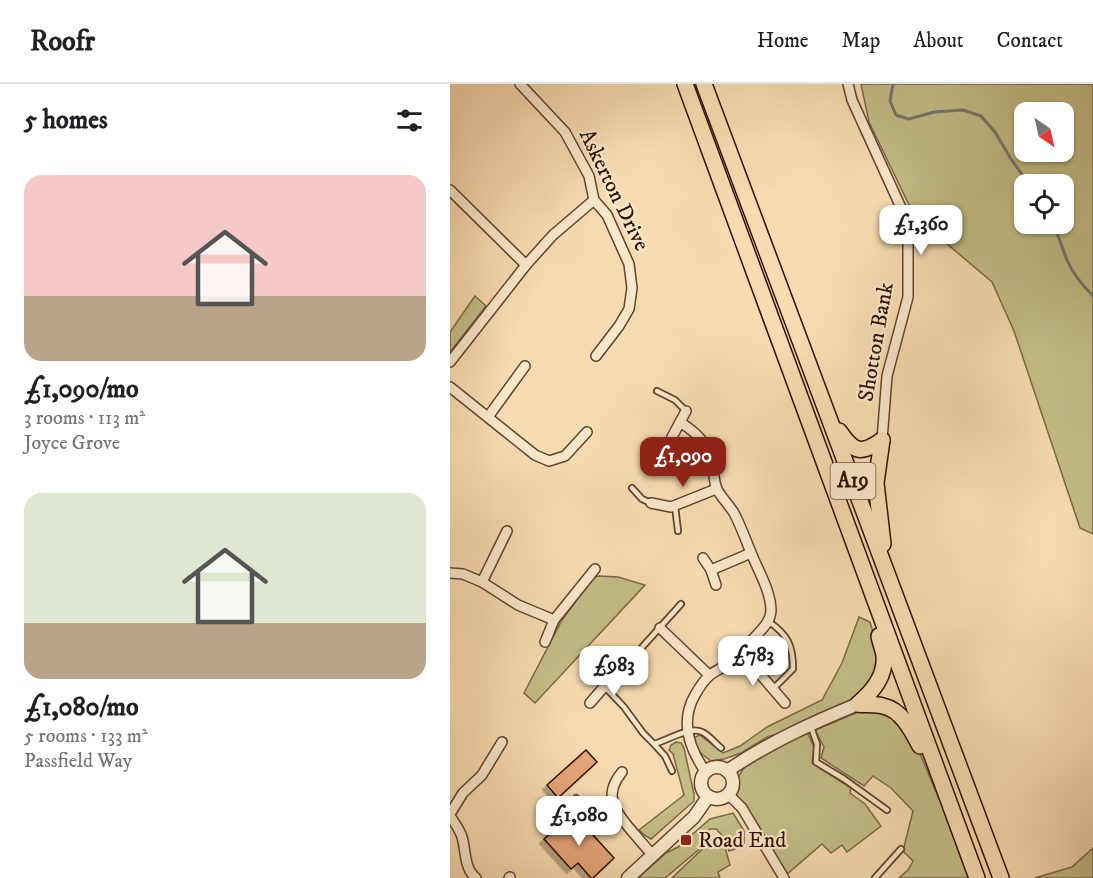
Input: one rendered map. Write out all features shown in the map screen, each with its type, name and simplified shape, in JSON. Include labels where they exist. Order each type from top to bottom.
[{"type":"highway","name":"A19","points":[[685,84],[977,878]]},
{"type":"highway","name":"A19","points":[[704,84],[1001,878]]},
{"type":"highway","points":[[826,411],[848,444],[857,449],[872,447],[882,440]]},
{"type":"highway","points":[[882,440],[876,483],[888,577]]},
{"type":"highway","points":[[858,704],[870,694],[877,684],[882,672],[884,655],[863,567]]},
{"type":"highway","points":[[858,704],[884,706],[896,712],[909,726],[956,824]]},
{"type":"highway","points":[[980,824],[1010,878]]},
{"type":"street","name":"Askerton Drive","points":[[520,84],[565,132],[589,176],[594,200],[607,215],[629,264],[632,288],[629,309],[596,356]]},
{"type":"street","name":"Shotton Bank","points":[[848,84],[852,100],[908,223],[908,297],[887,376],[882,440]]},
{"type":"street","points":[[450,190],[526,265]]},
{"type":"street","points":[[450,362],[526,265],[553,235],[594,200]]},
{"type":"street","points":[[488,417],[525,366]]},
{"type":"street","points":[[450,387],[535,454],[549,461],[565,456],[587,432]]},
{"type":"street","points":[[672,437],[686,411]]},
{"type":"street","points":[[680,422],[694,431],[706,446],[716,489],[733,512],[768,597],[771,612],[768,621],[741,652],[709,675],[691,702],[687,715],[687,733],[690,746],[705,771]]},
{"type":"street","points":[[651,503],[671,507],[716,489]]},
{"type":"street","points":[[482,582],[507,531]]},
{"type":"street","points":[[711,570],[751,553]]},
{"type":"street","points":[[703,558],[711,570],[716,585]]},
{"type":"street","points":[[544,642],[554,620],[595,569]]},
{"type":"street","points":[[450,573],[463,574],[482,582],[518,605],[554,620]]},
{"type":"street","points":[[660,628],[709,675]]},
{"type":"street","points":[[741,652],[786,703]]},
{"type":"street","points":[[590,703],[617,672]]},
{"type":"street","points":[[727,771],[777,740],[858,704]]},
{"type":"street","points":[[476,878],[472,875],[466,859],[462,836],[450,815],[464,793],[482,775],[502,742]]},
{"type":"street","points":[[717,767],[727,771],[733,780],[728,794],[718,799],[703,792],[700,786],[705,771],[717,767]]},
{"type":"street","points":[[622,772],[612,790],[612,804],[618,815],[653,855]]},
{"type":"street","points":[[728,794],[742,808],[784,878]]},
{"type":"street","points":[[628,878],[694,817],[708,796]]},
{"type":"lane","points":[[657,391],[675,400],[686,411]]},
{"type":"lane","points":[[632,488],[642,499],[651,503]]},
{"type":"lane","points":[[675,506],[678,531]]},
{"type":"lane","points":[[636,654],[681,604]]},
{"type":"lane","points":[[768,621],[787,639],[793,655],[793,669],[773,689]]},
{"type":"lane","points":[[604,687],[665,756],[672,771]]},
{"type":"lane","points":[[810,724],[817,744],[816,762],[887,810]]},
{"type":"lane","points":[[654,744],[670,736],[698,730],[721,748]]},
{"type":"lane","points":[[576,798],[591,811],[612,804]]},
{"type":"lane","points":[[875,878],[901,849]]},
{"type":"shaded area","points":[[861,84],[1093,84],[1093,534],[1080,528],[1014,331],[992,282],[946,243],[926,240],[869,122]]},
{"type":"shaded area","points":[[475,296],[486,306],[450,352],[450,332]]},
{"type":"shaded area","points":[[594,577],[618,577],[645,585],[535,703],[524,693],[562,620]]},
{"type":"shaded area","points":[[859,617],[870,622],[880,655],[875,678],[857,701],[785,732],[767,737],[741,753],[724,759],[711,761],[695,747],[693,738],[700,735],[723,753],[740,746],[767,727],[822,700],[842,663]]},
{"type":"shaded area","points":[[863,710],[888,712],[916,744],[969,878],[899,878],[908,870],[913,861],[903,851],[913,811],[891,788],[873,776],[864,786],[821,758],[824,747],[815,730]]},
{"type":"shaded area","points":[[807,732],[814,747],[812,763],[851,788],[850,793],[865,804],[881,826],[847,852],[842,845],[831,853],[822,844],[786,875],[737,798],[736,786],[740,774],[751,762]]},
{"type":"shaded area","points":[[676,742],[681,743],[684,748],[694,801],[651,839],[639,830],[684,795],[673,754],[669,750]]},
{"type":"shaded area","points":[[733,813],[744,831],[744,846],[729,851],[721,834],[716,829],[710,829],[705,834],[703,846],[665,878],[638,878],[710,819]]},
{"type":"shaded area","points":[[715,837],[724,844],[730,865],[718,872],[720,878],[672,878]]},
{"type":"shaded area","points":[[1093,848],[1093,878],[1035,878],[1072,867]]},
{"type":"building","points":[[586,750],[597,762],[558,798],[547,785]]},
{"type":"building","points":[[573,813],[614,858],[593,878],[578,863],[571,869],[544,839]]},
{"type":"waterway","points":[[893,84],[890,101],[896,115],[909,119],[934,112],[963,110],[981,116],[995,132],[1022,174]]},
{"type":"waterway","points":[[1057,234],[1072,270],[1093,296]]},
{"type":"place","name":"Road End","points":[[686,840]]}]
